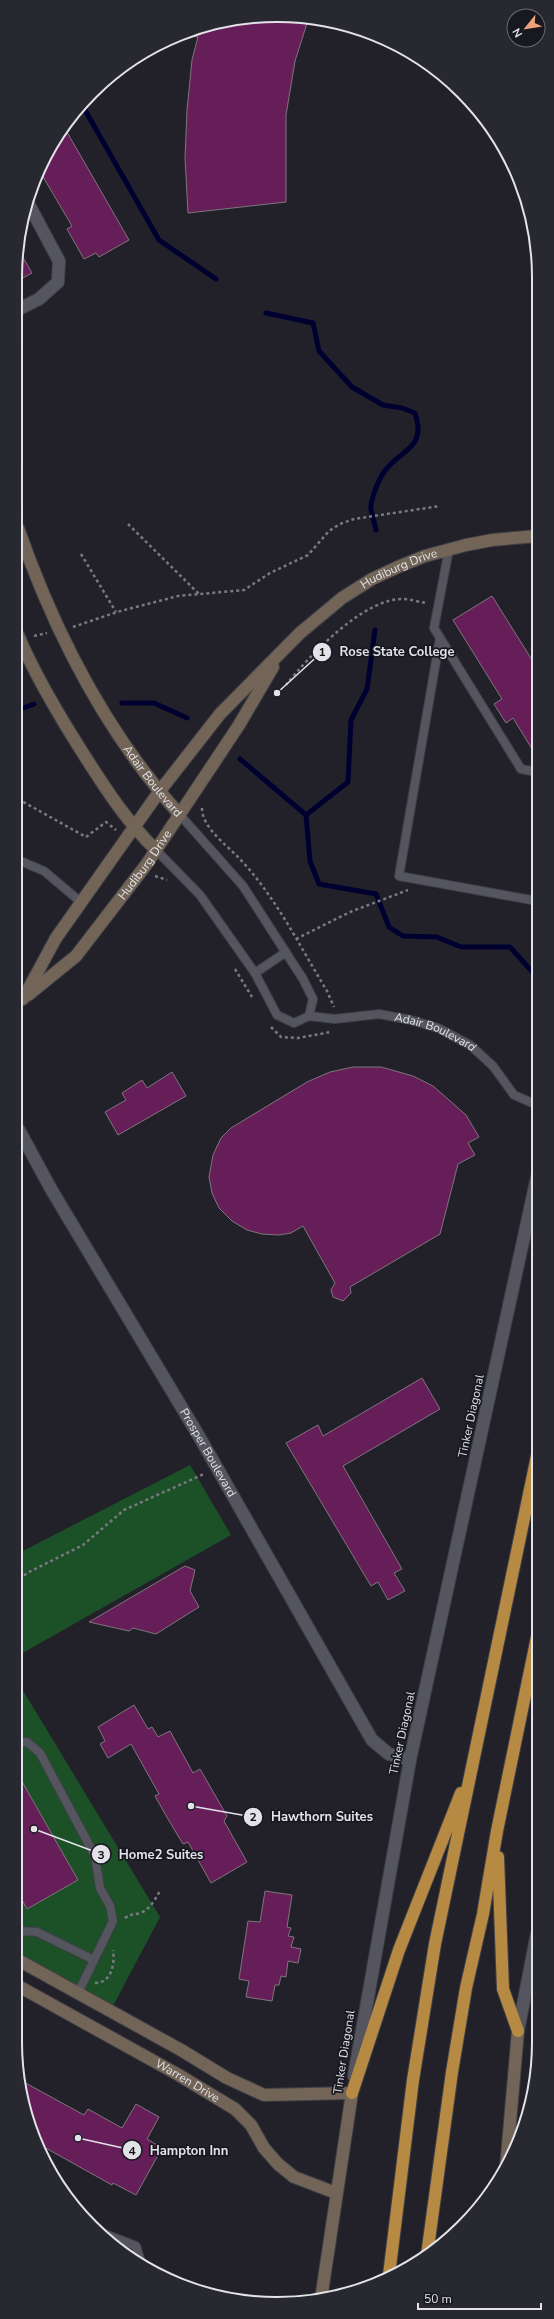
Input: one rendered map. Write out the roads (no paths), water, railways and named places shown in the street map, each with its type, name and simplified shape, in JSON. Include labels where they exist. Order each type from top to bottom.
[{"type":"highway","points":[[389,2271],[414,2072],[435,1944],[532,1480]]},
{"type":"highway","points":[[428,2247],[452,2072],[497,1831],[532,1661]]},
{"type":"highway","points":[[352,2093],[399,1950],[474,1760]]},
{"type":"highway","points":[[497,1831],[503,1989],[518,2031]]},
{"type":"street","points":[[22,308],[39,299],[58,282],[59,261],[31,209]]},
{"type":"street","name":"Hudiburg Drive","points":[[22,999],[56,938],[159,792],[220,714],[283,650],[324,612],[372,579],[425,556],[492,540],[532,536]]},
{"type":"street","name":"Adair Boulevard","points":[[22,538],[60,631],[110,723],[159,792],[180,815]]},
{"type":"street","name":"Adair Boulevard","points":[[22,643],[74,739],[133,828],[156,850]]},
{"type":"street","name":"Hudiburg Drive","points":[[22,1000],[76,956],[146,865],[239,725],[283,650]]},
{"type":"street","name":"Prosper Boulevard","points":[[22,1136],[51,1189],[216,1466],[372,1740],[389,1754],[410,1760]]},
{"type":"street","name":"Tinker Diagonal","points":[[322,2293],[352,2093],[410,1760],[532,1200]]},
{"type":"street","points":[[507,2152],[518,2031],[532,1959]]},
{"type":"street","name":"Warren Drive","points":[[22,1962],[227,2078],[264,2095],[352,2093]]},
{"type":"street","name":"Warren Drive","points":[[22,1988],[177,2074],[235,2109],[250,2125],[264,2148],[288,2173],[311,2185],[336,2193]]},
{"type":"lane","points":[[450,549],[434,628],[520,769],[532,771]]},
{"type":"lane","points":[[440,638],[399,876],[532,900]]},
{"type":"lane","name":"Adair Boulevard","points":[[180,815],[243,886],[286,952],[303,979],[313,999],[310,1016]]},
{"type":"lane","name":"Adair Boulevard","points":[[156,850],[200,895],[255,974],[277,1015],[294,1023],[310,1016],[335,1019],[379,1014],[411,1020],[438,1028],[470,1045],[493,1066],[514,1095],[532,1103]]},
{"type":"lane","points":[[22,862],[44,871],[82,903]]},
{"type":"lane","points":[[255,974],[286,952]]},
{"type":"lane","points":[[22,1742],[27,1742],[40,1753],[95,1856],[100,1888],[110,1906],[114,1921],[78,1993]]},
{"type":"lane","points":[[22,1931],[37,1932],[94,1960]]},
{"type":"lane","points":[[112,2236],[136,2246],[139,2257]]},
{"type":"waterway","points":[[85,109],[159,240],[216,279]]},
{"type":"waterway","points":[[266,313],[313,323],[319,351],[352,387],[383,405],[402,408],[415,413],[418,425],[418,434],[415,442],[384,472],[373,495],[371,509],[376,530]]},
{"type":"waterway","points":[[375,630],[367,689],[351,720],[348,782],[306,815],[310,861],[319,884],[376,894],[389,927],[403,936],[437,937],[461,947],[510,947],[532,971]]},
{"type":"waterway","points":[[122,703],[154,703],[187,718]]},
{"type":"waterway","points":[[22,708],[34,704]]},
{"type":"waterway","points":[[240,759],[306,815]]},
{"type":"place","name":"Rose State College","points":[[277,693]]},
{"type":"place","name":"Hawthorn Suites","points":[[191,1806]]},
{"type":"place","name":"Home2 Suites","points":[[34,1829]]},
{"type":"place","name":"Hampton Inn","points":[[78,2138]]}]
